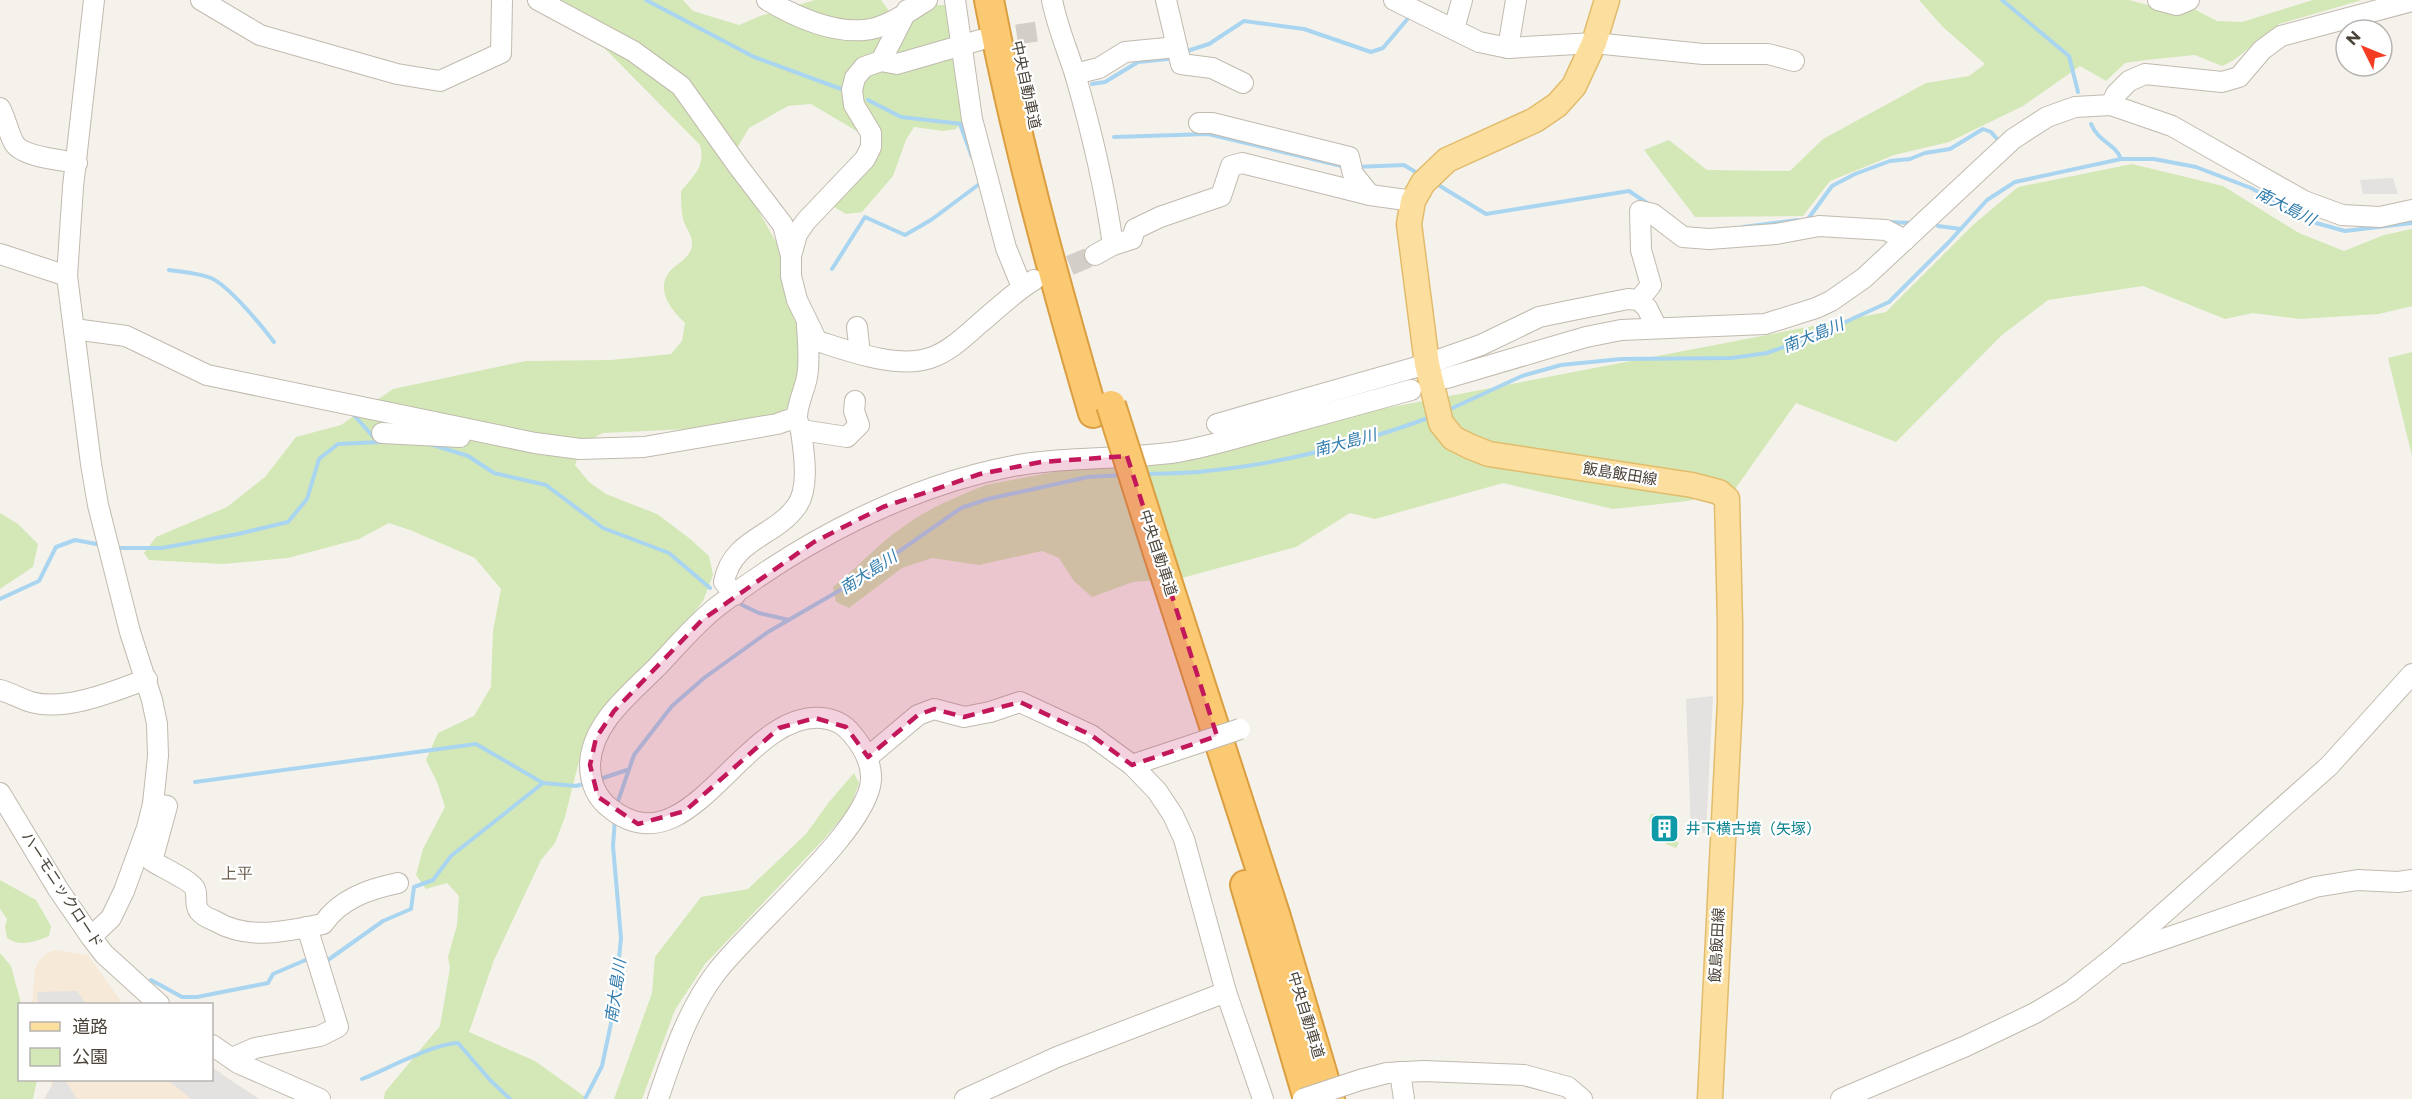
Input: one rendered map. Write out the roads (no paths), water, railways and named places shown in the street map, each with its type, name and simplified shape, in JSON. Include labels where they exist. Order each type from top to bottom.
[{"type":"highway","name":"中央自動車道","points":[[990,0],[1005,83],[1027,173],[1149,557],[1308,1099]]},
{"type":"highway","name":"中央自動車道","points":[[1008,0],[1023,77],[1102,409]]},
{"type":"highway","name":"中央自動車道","points":[[1149,557],[1276,916],[1330,1099]]},
{"type":"main road","name":"飯島飯田線","points":[[1607,0],[1594,43],[1574,86],[1557,105],[1535,120],[1448,160],[1423,183],[1413,201],[1409,224],[1426,364],[1441,423],[1453,438],[1489,454],[1692,485],[1719,492],[1727,499],[1730,702],[1710,1099]]},
{"type":"street","points":[[91,937],[111,918],[147,828],[153,804],[158,756],[157,724],[147,679],[130,632],[108,546],[91,464],[67,276],[68,247],[94,0]]},
{"type":"street","points":[[201,0],[260,35],[397,74],[440,81],[501,53],[502,0]]},
{"type":"street","points":[[538,0],[633,51],[681,86],[783,225],[791,256],[791,276],[797,300],[817,341],[863,358],[898,361],[929,359],[944,351],[1028,284],[1006,248],[972,119],[971,44],[955,0]]},
{"type":"street","points":[[767,0],[788,13],[836,28],[865,30],[927,0]]},
{"type":"street","points":[[1052,0],[1048,28],[1075,75],[1107,208],[1113,245]]},
{"type":"street","points":[[1166,0],[1181,64],[1212,68],[1243,83]]},
{"type":"street","points":[[1394,0],[1479,42],[1508,48],[1594,43],[1703,54],[1768,54],[1794,61]]},
{"type":"street","points":[[1454,29],[1462,0]]},
{"type":"street","points":[[1508,48],[1516,0]]},
{"type":"street","points":[[2158,0],[2177,5],[2189,0]]},
{"type":"street","points":[[2111,105],[2116,94],[2129,81],[2145,74],[2222,82],[2239,77],[2262,50],[2281,36],[2412,1]]},
{"type":"street","points":[[881,61],[909,8]]},
{"type":"street","points":[[791,256],[797,234],[866,159],[871,147],[871,133],[854,105],[852,90],[855,78],[864,67],[881,61],[897,64],[971,44]]},
{"type":"street","points":[[1075,75],[1099,68],[1125,52],[1177,47]]},
{"type":"street","points":[[1447,378],[1586,337],[1621,330],[1748,326],[1765,324],[1801,314],[1831,301],[1847,290],[1905,240],[1992,158],[2029,128],[2047,117],[2074,107],[2111,105],[2172,126],[2320,208],[2342,215],[2360,218],[2380,217],[2412,210]]},
{"type":"street","points":[[0,108],[7,119],[15,145],[28,154],[77,164]]},
{"type":"street","points":[[1199,123],[1212,123],[1351,166],[1370,195]]},
{"type":"street","points":[[1095,255],[1113,245],[1132,239],[1135,230],[1160,217],[1221,196],[1231,166],[1242,163],[1370,195],[1413,201]]},
{"type":"street","points":[[1297,177],[1300,185],[1320,196]]},
{"type":"street","points":[[1639,300],[1651,285],[1641,250],[1640,211],[1653,214],[1683,237],[1709,239],[1776,234],[1820,226],[1886,230],[1905,240]]},
{"type":"street","points":[[0,254],[67,276]]},
{"type":"street","points":[[1217,424],[1426,364],[1481,345],[1539,317],[1628,298],[1639,300],[1647,308],[1657,328]]},
{"type":"street","points":[[735,595],[724,582],[731,563],[741,550],[758,536],[786,518],[797,507],[804,492],[799,423],[808,374],[807,323]]},
{"type":"street","points":[[857,327],[863,358]]},
{"type":"street","points":[[74,328],[126,336],[207,375],[535,443],[580,449],[644,447],[777,424],[799,423],[847,437],[859,425],[855,401]]},
{"type":"street","points":[[658,1099],[683,1029],[703,992],[734,951],[844,833],[867,799],[871,778],[868,757],[846,727],[831,719],[815,717],[779,728],[763,740],[708,794],[686,811],[653,823],[638,824],[622,817],[597,790],[590,765],[596,738],[614,711],[702,620],[814,542],[852,521],[883,507],[980,474],[1041,462],[1179,452],[1411,390]]},
{"type":"street","points":[[382,433],[472,438],[492,434]]},
{"type":"street","points":[[1841,1099],[1966,1046],[2035,1013],[2070,992],[2118,954],[2329,766],[2412,674]]},
{"type":"street","points":[[0,690],[32,702],[57,705],[92,697],[147,679]]},
{"type":"street","points":[[868,757],[918,715],[934,709],[964,717],[990,712],[1020,702],[1091,735],[1132,765],[1157,791],[1173,815],[1184,839],[1226,992],[1263,1099]]},
{"type":"street","points":[[1132,765],[1240,729]]},
{"type":"street","name":"ハーモニックロード","points":[[0,793],[58,889],[91,937],[104,954],[157,1003]]},
{"type":"street","points":[[153,804],[167,806],[152,861],[190,883],[195,889],[199,912],[223,926],[244,933],[285,933],[323,924],[333,910],[347,900],[398,883]]},
{"type":"street","points":[[2118,954],[2215,923],[2315,887],[2358,880],[2412,880]]},
{"type":"street","points":[[232,1058],[255,1048],[320,1036],[338,1027],[307,927]]},
{"type":"street","points":[[965,1099],[993,1094],[1057,1057],[1226,992]]},
{"type":"street","points":[[213,1046],[285,1085],[320,1099]]},
{"type":"street","points":[[1303,1099],[1360,1080],[1400,1072],[1444,1071],[1524,1075],[1568,1087],[1581,1099]]},
{"type":"street","points":[[1400,1072],[1404,1099]]},
{"type":"waterway","points":[[646,0],[754,57],[844,90]]},
{"type":"waterway","points":[[2002,0],[2069,56],[2078,92]]},
{"type":"waterway","points":[[1190,50],[1209,44],[1244,21],[1304,29],[1371,52],[1383,48],[1410,16]]},
{"type":"waterway","points":[[1092,84],[1105,82],[1138,62],[1168,59]]},
{"type":"waterway","points":[[868,100],[901,117],[962,124]]},
{"type":"waterway","points":[[960,124],[972,157]]},
{"type":"waterway","points":[[2091,124],[2098,135],[2115,149],[2121,159]]},
{"type":"waterway","points":[[1808,219],[1832,186],[1855,174],[1890,161],[1910,159],[1925,153],[1950,149],[1983,129],[1991,132],[1998,140]]},
{"type":"waterway","points":[[1114,137],[1208,134],[1346,167]]},
{"type":"waterway","name":"南大島川","points":[[1446,411],[1522,376],[1561,365],[1621,359],[1732,358],[1767,353],[1817,335],[1889,302],[1987,200],[2015,182],[2121,159],[2154,159],[2196,167],[2251,188],[2316,223],[2345,231],[2412,223]]},
{"type":"waterway","points":[[1356,167],[1404,165],[1417,173]]},
{"type":"waterway","points":[[832,269],[865,217],[905,235],[931,220],[982,182]]},
{"type":"waterway","points":[[1440,186],[1486,214],[1629,191],[1650,205]]},
{"type":"waterway","points":[[1743,227],[1798,220]]},
{"type":"waterway","points":[[1889,222],[1911,223]]},
{"type":"waterway","points":[[1938,226],[1961,229]]},
{"type":"waterway","points":[[169,270],[201,275],[218,282],[244,307],[274,342]]},
{"type":"waterway","points":[[353,414],[377,441]]},
{"type":"waterway","name":"南大島川","points":[[1145,474],[1198,472],[1291,458],[1348,444],[1431,417]]},
{"type":"waterway","points":[[115,548],[162,548],[288,522],[307,499],[319,459],[338,444],[380,442]]},
{"type":"waterway","points":[[430,444],[468,456],[494,473],[546,485],[603,528],[669,553],[710,588]]},
{"type":"waterway","name":"南大島川","points":[[617,804],[634,755],[672,706],[704,678],[768,632],[861,578],[961,508],[988,499],[1088,477],[1123,475]]},
{"type":"waterway","points":[[0,599],[39,581],[56,547],[75,540],[102,545]]},
{"type":"waterway","points":[[742,605],[759,613],[789,620]]},
{"type":"waterway","points":[[195,782],[476,744],[543,783],[576,786],[587,783]]},
{"type":"waterway","points":[[597,780],[627,770]]},
{"type":"waterway","points":[[328,960],[383,921],[411,909],[414,887],[433,880],[451,856],[543,783]]},
{"type":"waterway","name":"南大島川","points":[[585,1099],[602,1066],[614,1009],[621,938],[613,846],[615,818]]},
{"type":"waterway","points":[[151,980],[182,997],[197,997],[268,983],[273,974],[308,959]]},
{"type":"waterway","points":[[362,1079],[437,1047],[458,1043],[510,1099]]},
{"type":"tunnel","points":[[987,39],[1040,31]]},
{"type":"tunnel","points":[[1042,277],[1095,255]]},
{"type":"place","name":"井下横古墳（矢塚）","points":[[1665,829]]},
{"type":"district","name":"上平","points":[[237,873]]}]
